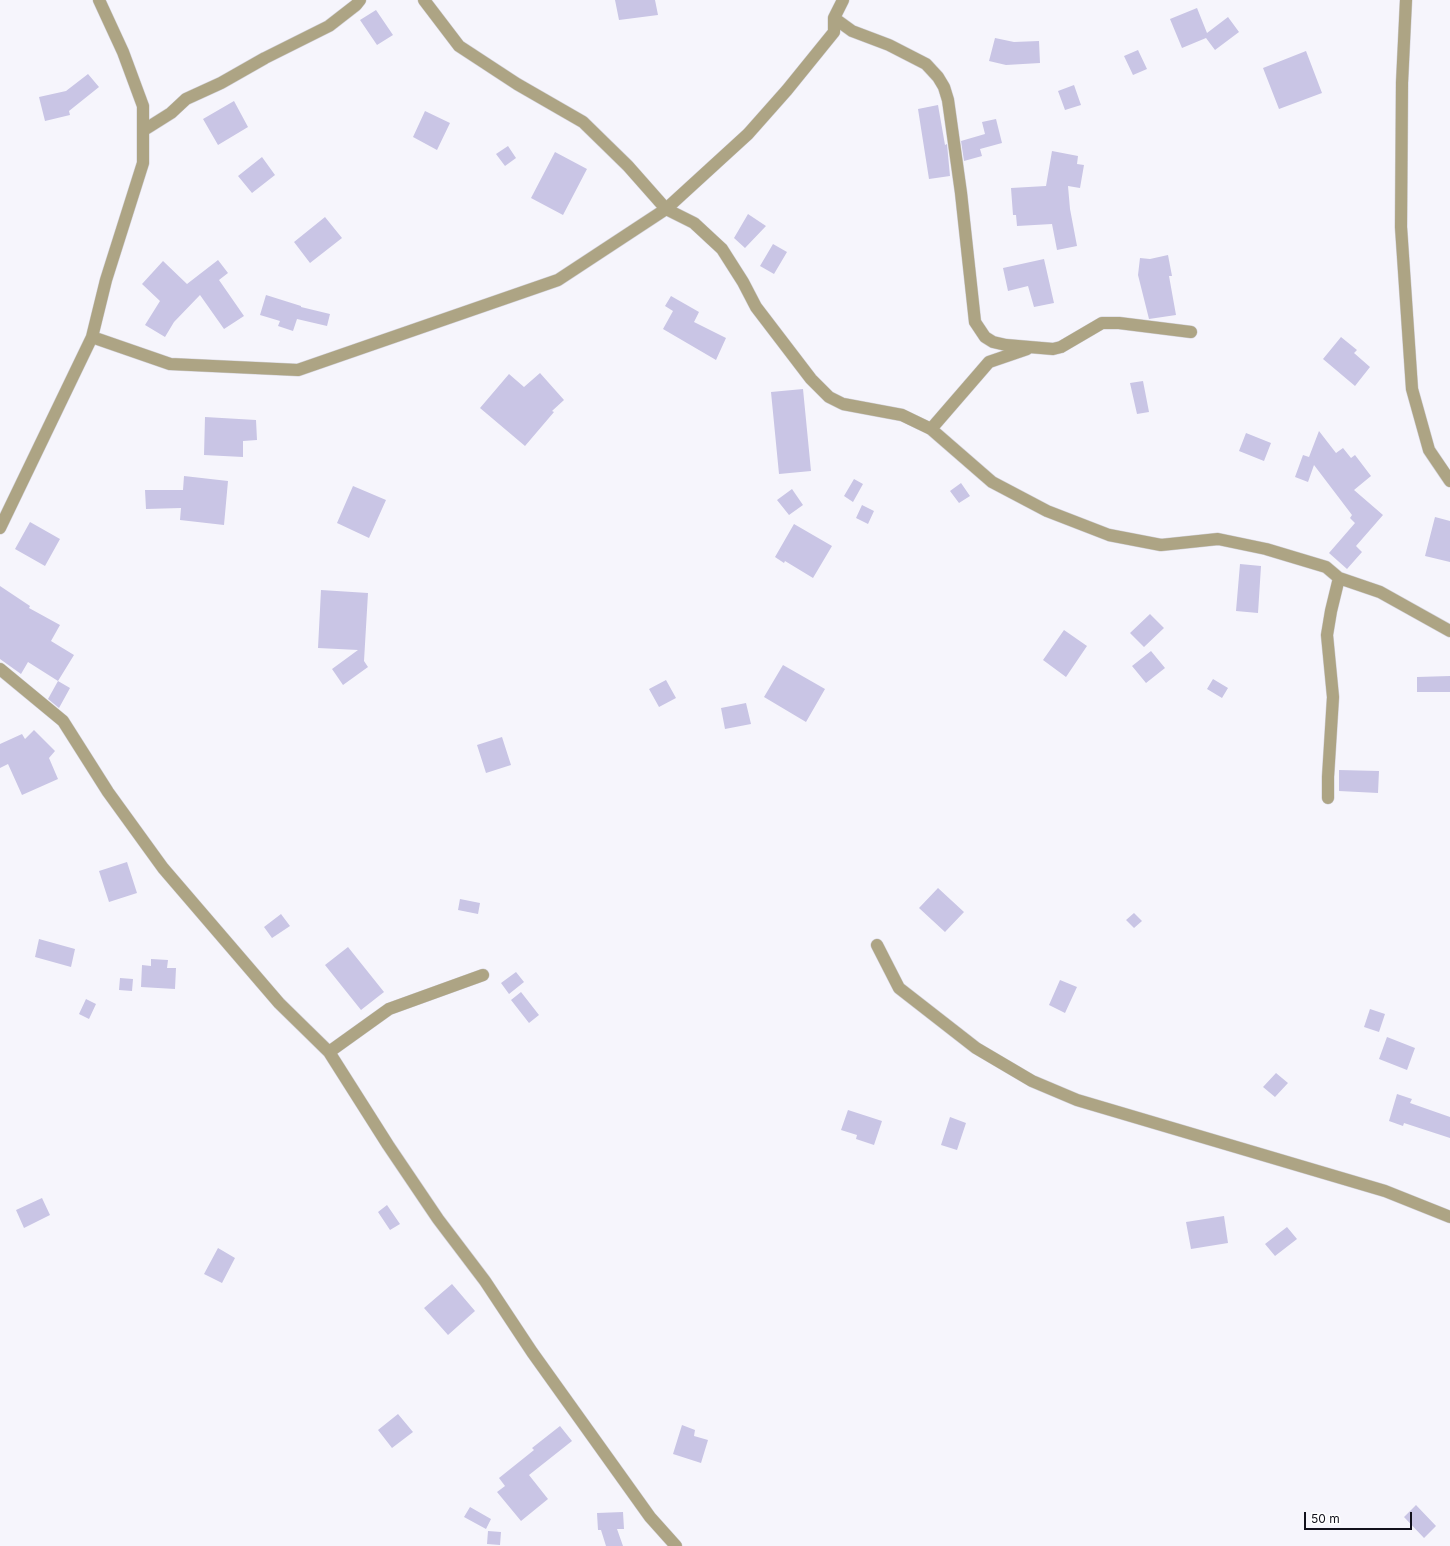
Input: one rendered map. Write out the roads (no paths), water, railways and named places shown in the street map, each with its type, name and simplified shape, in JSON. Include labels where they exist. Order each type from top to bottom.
[{"type":"street","points":[[0,528],[92,337],[106,280],[143,163],[143,106],[123,52],[99,0]]},
{"type":"street","points":[[144,130],[171,113],[186,99],[221,83],[265,58],[329,26],[356,5],[360,0]]},
{"type":"street","points":[[424,0],[459,46],[517,84],[583,122],[628,166],[666,209],[694,223],[722,249],[756,307],[811,379],[829,397],[843,404],[902,415],[930,429],[992,482],[1046,511],[1109,535],[1161,544],[1218,539],[1266,549],[1326,567],[1339,578],[1380,592],[1450,631]]},
{"type":"street","points":[[92,337],[170,364],[298,370],[558,280],[666,209],[748,134],[787,90],[834,32],[834,18],[842,0]]},
{"type":"street","points":[[1406,0],[1402,83],[1401,228],[1412,389],[1429,450],[1450,481]]},
{"type":"street","points":[[834,18],[852,31],[889,45],[926,64],[938,77],[944,87],[948,100],[961,192],[975,322],[985,337],[993,342],[1006,345],[1053,349],[1061,347],[1102,323],[1119,323],[1191,332]]},
{"type":"street","points":[[930,429],[989,362],[1031,347]]},
{"type":"street","points":[[1328,798],[1333,697],[1327,634],[1339,578]]},
{"type":"street","points":[[0,669],[63,721],[108,792],[163,868],[278,1003],[329,1052],[392,1151],[438,1219],[484,1281],[532,1352],[650,1517],[676,1546]]},
{"type":"street","points":[[877,945],[899,988],[976,1048],[1032,1082],[1077,1100],[1385,1191],[1450,1217]]},
{"type":"street","points":[[329,1052],[389,1009],[483,975]]}]
